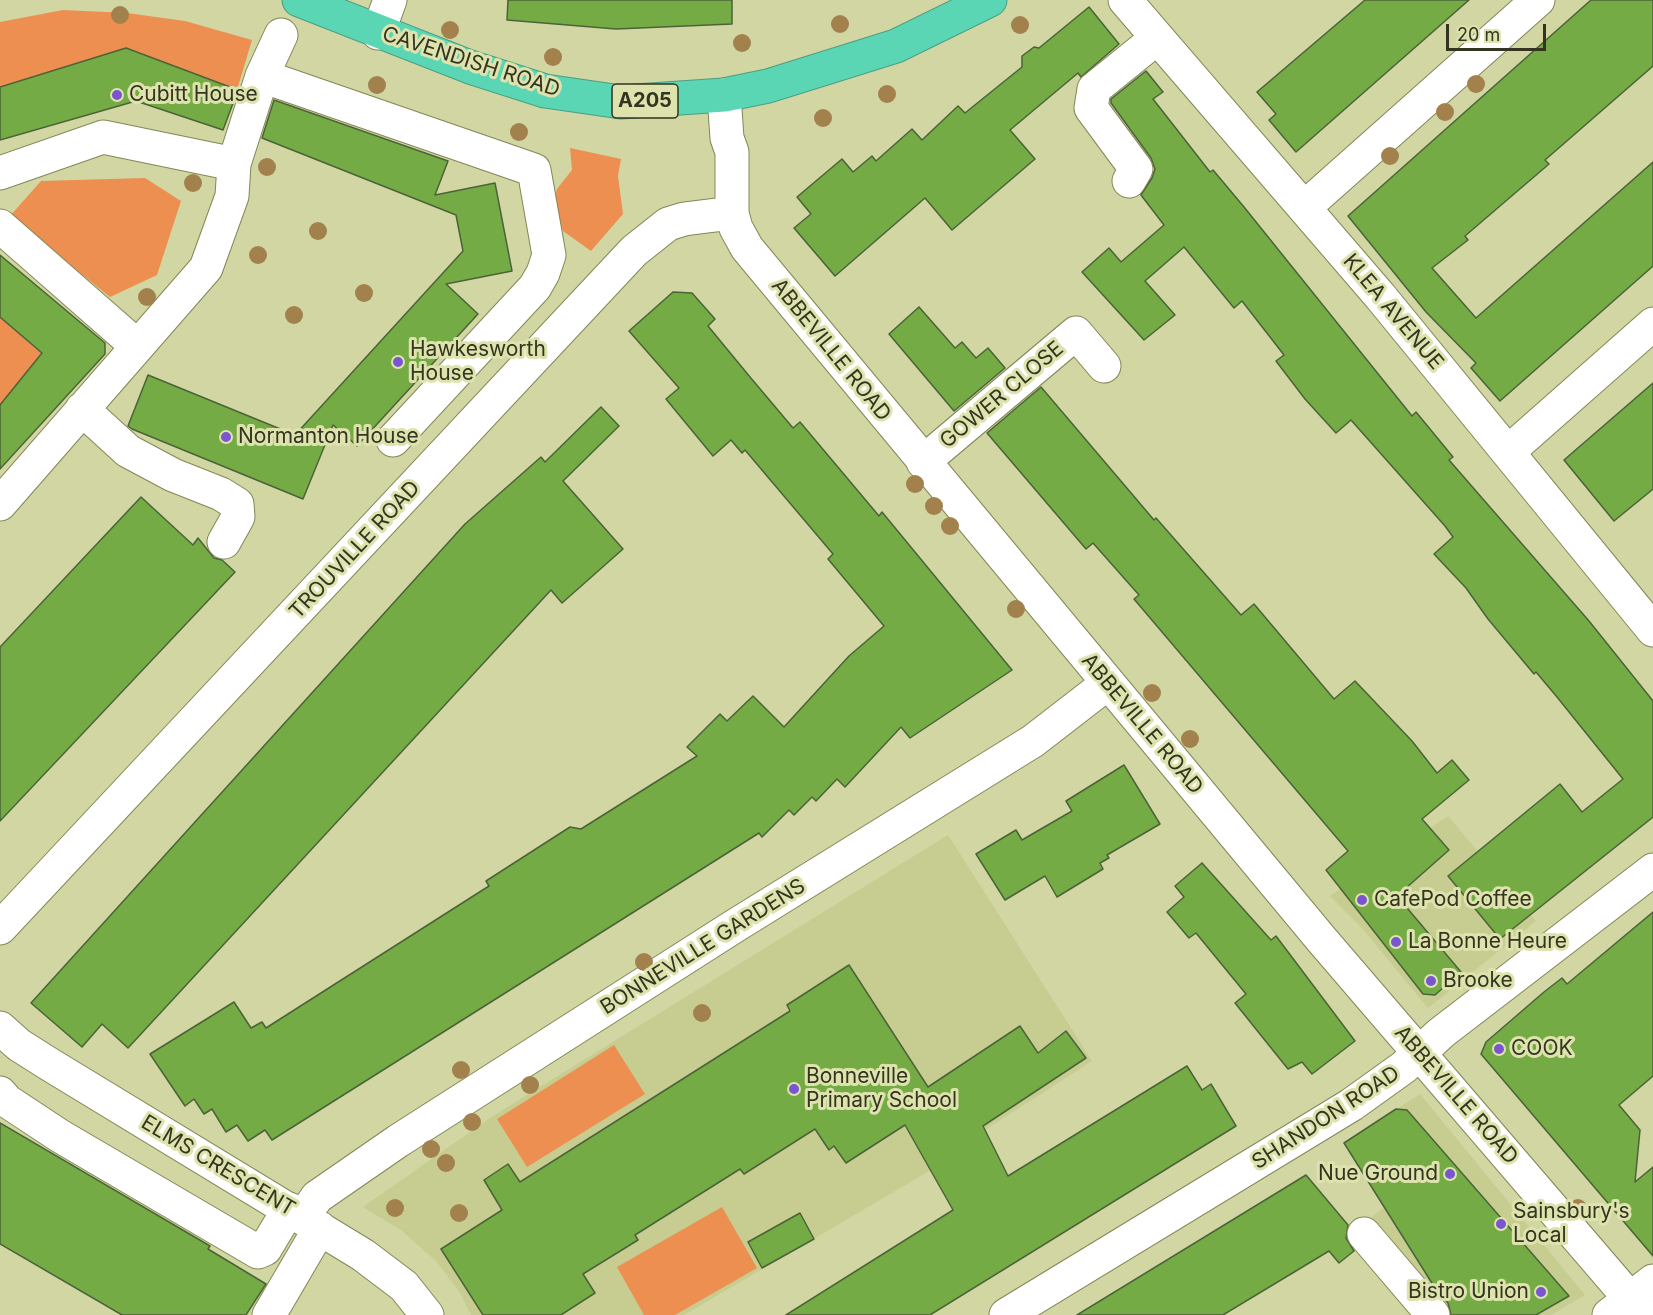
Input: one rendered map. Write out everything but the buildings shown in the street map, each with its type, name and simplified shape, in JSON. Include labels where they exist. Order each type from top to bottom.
[{"type":"highway","name":"CAVENDISH ROAD","points":[[298,0],[378,33],[545,91],[621,102],[724,95],[768,86],[896,46],[990,0]]},
{"type":"street","points":[[378,33],[390,0]]},
{"type":"street","name":"KLEA AVENUE","points":[[1125,0],[1305,207],[1653,630]]},
{"type":"street","points":[[1305,207],[1538,0]]},
{"type":"street","points":[[0,504],[206,268],[232,196],[234,164],[262,76],[281,35]]},
{"type":"street","points":[[1129,181],[1136,169],[1090,108],[1094,88],[1157,38]]},
{"type":"street","points":[[262,76],[534,170],[549,255],[543,273],[535,287],[393,440]]},
{"type":"street","name":"ABBEVILLE ROAD","points":[[724,95],[727,138],[732,152],[732,213],[736,228],[747,248],[922,462],[1420,1054],[1634,1303]]},
{"type":"street","points":[[0,173],[103,137],[234,164]]},
{"type":"street","name":"TROUVILLE ROAD","points":[[0,928],[652,234],[684,219],[732,213]]},
{"type":"street","points":[[0,226],[137,346]]},
{"type":"street","points":[[1508,452],[1653,324]]},
{"type":"street","name":"GOWER CLOSE","points":[[922,462],[1076,333],[1104,366]]},
{"type":"street","points":[[434,396],[469,428]]},
{"type":"street","points":[[82,409],[128,451],[237,504],[238,517],[224,542]]},
{"type":"street","name":"BONNEVILLE GARDENS","points":[[304,1218],[317,1197],[398,1141],[733,927],[1033,741],[1095,696],[1108,683]]},
{"type":"street","name":"SHANDON ROAD","points":[[1006,1315],[1351,1105],[1420,1054],[1441,1033],[1653,870]]},
{"type":"street","points":[[0,1076],[9,1037]]},
{"type":"street","name":"ELMS CRESCENT","points":[[9,1037],[304,1218],[390,1274],[404,1286],[427,1315]]},
{"type":"street","points":[[0,1093],[7,1101],[60,1136],[258,1252],[304,1218]]},
{"type":"street","points":[[269,1315],[304,1218]]},
{"type":"street","points":[[1364,1234],[1433,1315]]},
{"type":"shaded area","points":[[63,10],[127,13],[185,21],[252,40],[237,90],[126,49],[0,87],[0,22]]},
{"type":"shaded area","points":[[570,148],[621,159],[618,176],[623,214],[591,251],[563,231],[554,202],[557,189],[572,170]]},
{"type":"shaded area","points":[[145,178],[181,201],[157,275],[110,297],[10,216],[41,181]]},
{"type":"shaded area","points":[[0,317],[42,353],[0,405]]},
{"type":"shaded area","points":[[1448,816],[1536,921],[1428,1008],[1361,927],[1330,896]]},
{"type":"shaded area","name":"Bonneville Primary School","points":[[948,835],[1092,1061],[985,1130],[931,1170],[684,1315],[471,1315],[460,1293],[437,1262],[401,1230],[363,1207],[493,1116]]},
{"type":"shaded area","points":[[614,1045],[645,1094],[527,1167],[497,1119]]},
{"type":"shaded area","points":[[1420,1094],[1585,1295],[1551,1315],[1424,1315],[1353,1232],[1392,1201],[1344,1143]]},
{"type":"shaded area","points":[[722,1207],[757,1268],[675,1315],[644,1315],[617,1267]]},
{"type":"place","name":"Cubitt House","points":[[117,95]]},
{"type":"place","name":"Hawkesworth House","points":[[398,362]]},
{"type":"place","name":"Normanton House","points":[[226,437]]},
{"type":"place","name":"CafePod Coffee","points":[[1362,900]]},
{"type":"place","name":"La Bonne Heure","points":[[1396,942]]},
{"type":"place","name":"Brooke","points":[[1431,981]]},
{"type":"place","name":"COOK","points":[[1499,1049]]},
{"type":"place","name":"Bonneville Primary School","points":[[794,1089]]},
{"type":"place","name":"Nue Ground","points":[[1450,1174]]},
{"type":"place","name":"Sainsbury's Local","points":[[1501,1224]]},
{"type":"place","name":"Bistro Union","points":[[1541,1292]]}]
